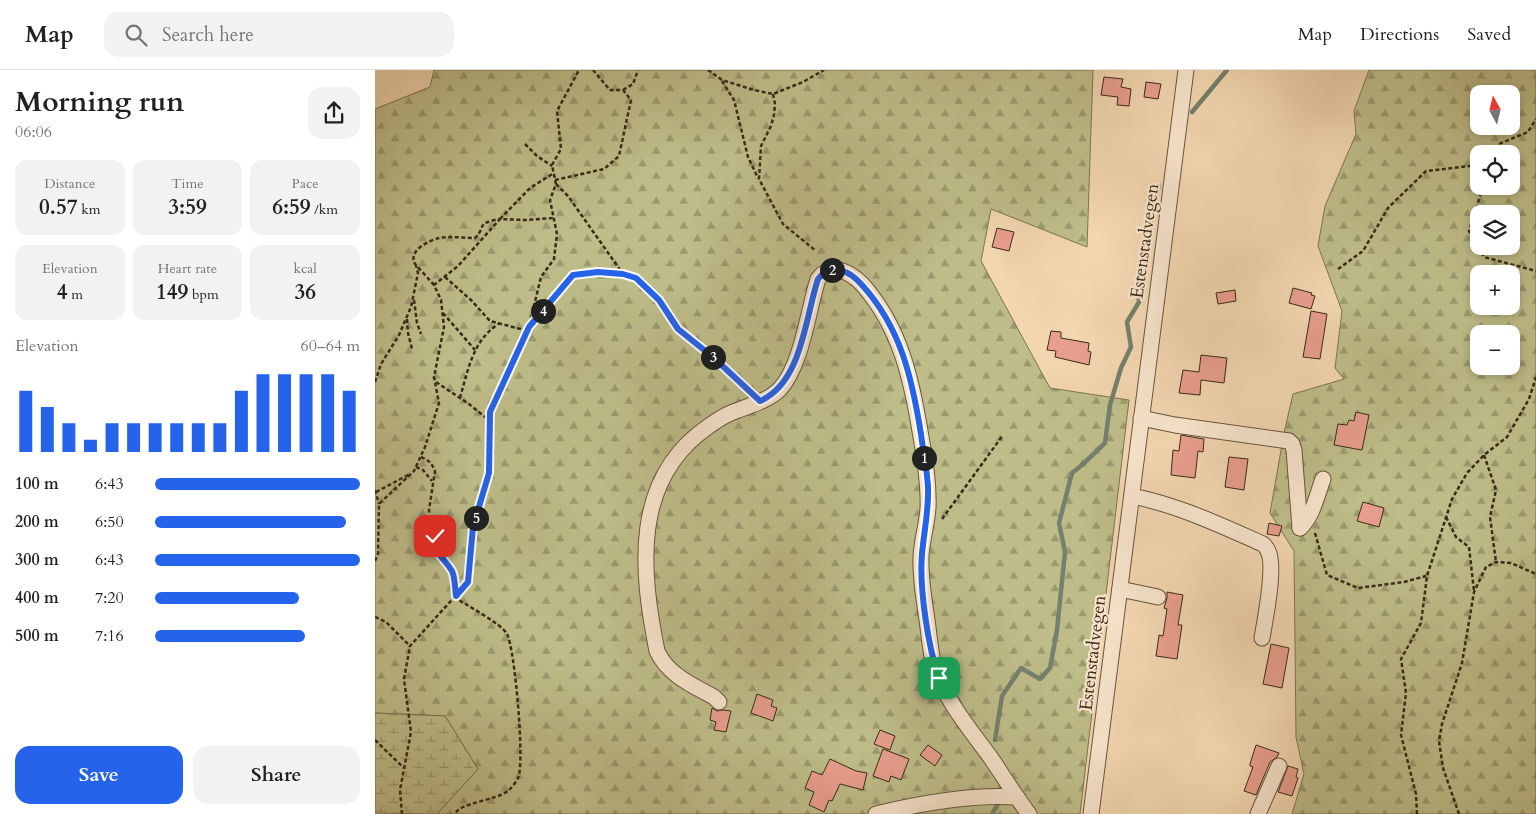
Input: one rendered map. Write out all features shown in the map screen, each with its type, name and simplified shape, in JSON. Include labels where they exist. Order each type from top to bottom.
[{"type":"street","name":"Estenstadvegen","points":[[1091,814],[1186,70]]},
{"type":"street","points":[[719,702],[668,669],[657,651],[646,571],[645,547],[651,507],[669,466],[703,429],[721,417],[768,398],[779,390],[788,377],[796,358],[818,279],[823,273],[838,269],[851,275],[861,283],[874,299],[895,334],[913,389],[928,485],[926,524],[921,556],[933,661],[950,699],[1029,814]]},
{"type":"street","points":[[1141,418],[1292,444],[1300,528],[1310,515],[1323,479]]},
{"type":"street","points":[[1132,496],[1201,517],[1263,544],[1269,551],[1271,561],[1268,604],[1262,638]]},
{"type":"street","points":[[1120,589],[1157,597]]},
{"type":"street","points":[[1258,814],[1279,766]]},
{"type":"street","points":[[875,814],[957,799],[997,796],[1017,797]]},
{"type":"path","points":[[579,70],[557,111],[561,149],[553,167],[555,180],[556,184],[568,196],[623,274]]},
{"type":"path","points":[[593,70],[610,90],[623,90],[633,84],[638,70]]},
{"type":"path","points":[[708,70],[721,80],[734,100],[748,157],[783,224],[816,251]]},
{"type":"path","points":[[721,80],[773,94],[803,82],[824,70]]},
{"type":"path","points":[[555,180],[605,169],[619,156],[631,100],[623,90]]},
{"type":"path","points":[[759,179],[761,146],[775,115],[773,94]]},
{"type":"path","points":[[1498,145],[1528,132],[1536,118]]},
{"type":"path","points":[[525,144],[537,156],[553,167]]},
{"type":"path","points":[[1338,269],[1363,250],[1387,208],[1426,171],[1470,167]]},
{"type":"path","points":[[435,285],[479,244],[530,188],[554,173]]},
{"type":"path","points":[[402,814],[400,790],[411,732],[404,679],[411,646],[468,582],[473,527],[489,473],[490,412],[528,329],[541,276],[554,259],[557,234],[549,200],[556,184]]},
{"type":"path","points":[[1480,195],[1469,231],[1483,257],[1536,271]]},
{"type":"path","points":[[375,382],[381,364],[407,318],[414,296],[418,273],[413,261],[415,253],[421,246],[440,238],[475,238],[480,227],[485,222],[500,219],[553,218]]},
{"type":"path","points":[[379,504],[416,467],[425,447],[439,403],[435,377],[444,327],[441,300],[435,285],[416,266]]},
{"type":"path","points":[[528,329],[573,275],[598,272],[623,274],[636,278],[659,300],[678,329],[714,358],[760,401]]},
{"type":"path","points":[[445,277],[471,300],[490,321],[528,329]]},
{"type":"path","points":[[414,296],[417,323],[421,334]]},
{"type":"path","points":[[442,313],[475,350]]},
{"type":"path","points":[[407,318],[412,350]]},
{"type":"path","points":[[459,398],[475,350],[489,330],[500,323]]},
{"type":"path","points":[[1417,814],[1416,794],[1401,734],[1406,693],[1401,659],[1421,623],[1427,576],[1452,499],[1467,473],[1484,454],[1507,437],[1529,399],[1536,377]]},
{"type":"path","points":[[435,381],[490,421]]},
{"type":"path","points":[[926,524],[942,519],[1003,435]]},
{"type":"path","points":[[1484,454],[1496,490],[1490,517],[1496,562]]},
{"type":"path","points":[[421,457],[428,460],[433,465],[435,471],[429,510],[430,536],[440,557],[453,573],[455,596]]},
{"type":"path","points":[[416,467],[423,470],[433,481]]},
{"type":"path","points":[[375,561],[378,554],[379,504],[375,491],[411,474]]},
{"type":"path","points":[[1310,515],[1327,575],[1358,588],[1404,582],[1427,576]]},
{"type":"path","points":[[1446,516],[1456,537],[1469,547],[1474,592],[1463,663],[1442,724],[1439,741],[1443,768],[1459,814]]},
{"type":"path","points":[[435,547],[437,526],[441,517]]},
{"type":"path","points":[[1474,592],[1486,567],[1496,562],[1511,563],[1536,574]]},
{"type":"path","points":[[455,596],[500,626],[507,635],[514,668],[520,728],[519,777],[508,791],[481,802],[462,806],[455,814]]},
{"type":"path","points":[[375,617],[386,622],[411,646]]},
{"type":"path","points":[[375,740],[404,768]]},
{"type":"green space","points":[[434,70],[1093,70],[1087,247],[991,209],[981,261],[1050,388],[1129,400],[1080,814],[437,814],[478,769],[445,716],[375,713],[375,109],[430,87]]},
{"type":"green space","points":[[1369,70],[1536,70],[1536,814],[1292,814],[1304,774],[1296,737],[1294,551],[1270,513],[1293,394],[1344,379],[1335,368],[1342,311],[1318,246],[1325,206],[1356,134],[1354,111]]},
{"type":"green space","points":[[375,713],[445,716],[478,769],[437,814],[375,813]]},
{"type":"building","points":[[1104,77],[1123,79],[1121,87],[1131,89],[1129,106],[1117,105],[1118,97],[1101,95]]},
{"type":"building","points":[[1146,82],[1161,84],[1158,99],[1144,97]]},
{"type":"building","points":[[997,228],[1014,232],[1009,251],[992,247]]},
{"type":"building","points":[[1293,288],[1312,293],[1311,295],[1315,296],[1311,309],[1289,303]]},
{"type":"building","points":[[1235,290],[1236,301],[1218,304],[1216,293]]},
{"type":"building","points":[[1311,311],[1327,314],[1320,359],[1303,357]]},
{"type":"building","points":[[1051,331],[1061,332],[1061,338],[1089,343],[1088,351],[1091,352],[1089,365],[1055,357],[1056,351],[1047,350]]},
{"type":"building","points":[[1201,355],[1227,358],[1224,383],[1201,380],[1200,395],[1179,393],[1183,370],[1199,372]]},
{"type":"building","points":[[1356,412],[1369,415],[1362,450],[1334,445],[1338,424],[1347,425],[1349,420],[1354,421]]},
{"type":"building","points":[[1181,435],[1204,439],[1203,452],[1198,451],[1195,478],[1171,475],[1173,450],[1179,451]]},
{"type":"building","points":[[1229,457],[1248,459],[1244,490],[1225,487]]},
{"type":"building","points":[[1363,502],[1384,508],[1379,527],[1357,521]]},
{"type":"building","points":[[1269,523],[1282,526],[1279,536],[1267,534]]},
{"type":"building","points":[[1167,592],[1183,595],[1178,625],[1182,625],[1177,659],[1156,656],[1159,635],[1163,636],[1167,609],[1164,608]]},
{"type":"building","points":[[1271,644],[1289,648],[1282,688],[1263,684]]},
{"type":"building","points":[[757,694],[773,700],[771,706],[777,708],[773,721],[751,713]]},
{"type":"building","points":[[712,708],[717,711],[731,711],[726,732],[714,730],[716,722],[710,720]]},
{"type":"building","points":[[880,730],[895,736],[890,750],[874,744]]},
{"type":"building","points":[[928,745],[942,755],[935,766],[920,755]]},
{"type":"building","points":[[1256,745],[1279,753],[1270,762],[1256,795],[1244,791],[1253,767],[1250,764]]},
{"type":"building","points":[[883,749],[909,759],[901,780],[891,776],[889,782],[873,776]]},
{"type":"building","points":[[830,759],[856,771],[867,773],[863,790],[840,784],[832,801],[829,800],[824,812],[809,805],[814,792],[805,788],[812,771],[822,775]]},
{"type":"building","points":[[1288,766],[1298,769],[1296,777],[1298,778],[1292,796],[1278,792]]},
{"type":"waterway","points":[[1192,112],[1227,70]]},
{"type":"waterway","points":[[995,740],[1002,696],[1021,668],[1040,679],[1050,668],[1057,630],[1065,552],[1059,523],[1072,473],[1105,443],[1110,405],[1121,368],[1131,347],[1127,322],[1139,302],[1138,278],[1159,185]]},
{"type":"waterway","points":[[992,814],[997,806]]},
{"type":"route","points":[[435,536],[435,547],[440,557],[453,573],[456,596],[468,582],[473,527],[489,473],[490,412],[511,370],[529,327],[573,275],[598,272],[623,274],[636,278],[659,300],[678,329],[714,358],[760,401],[779,390],[788,377],[811,309],[813,292],[818,279],[823,273],[838,269],[851,275],[861,283],[874,299],[895,334],[913,389],[928,485],[928,510],[921,556],[922,576],[930,645],[939,678]]}]
